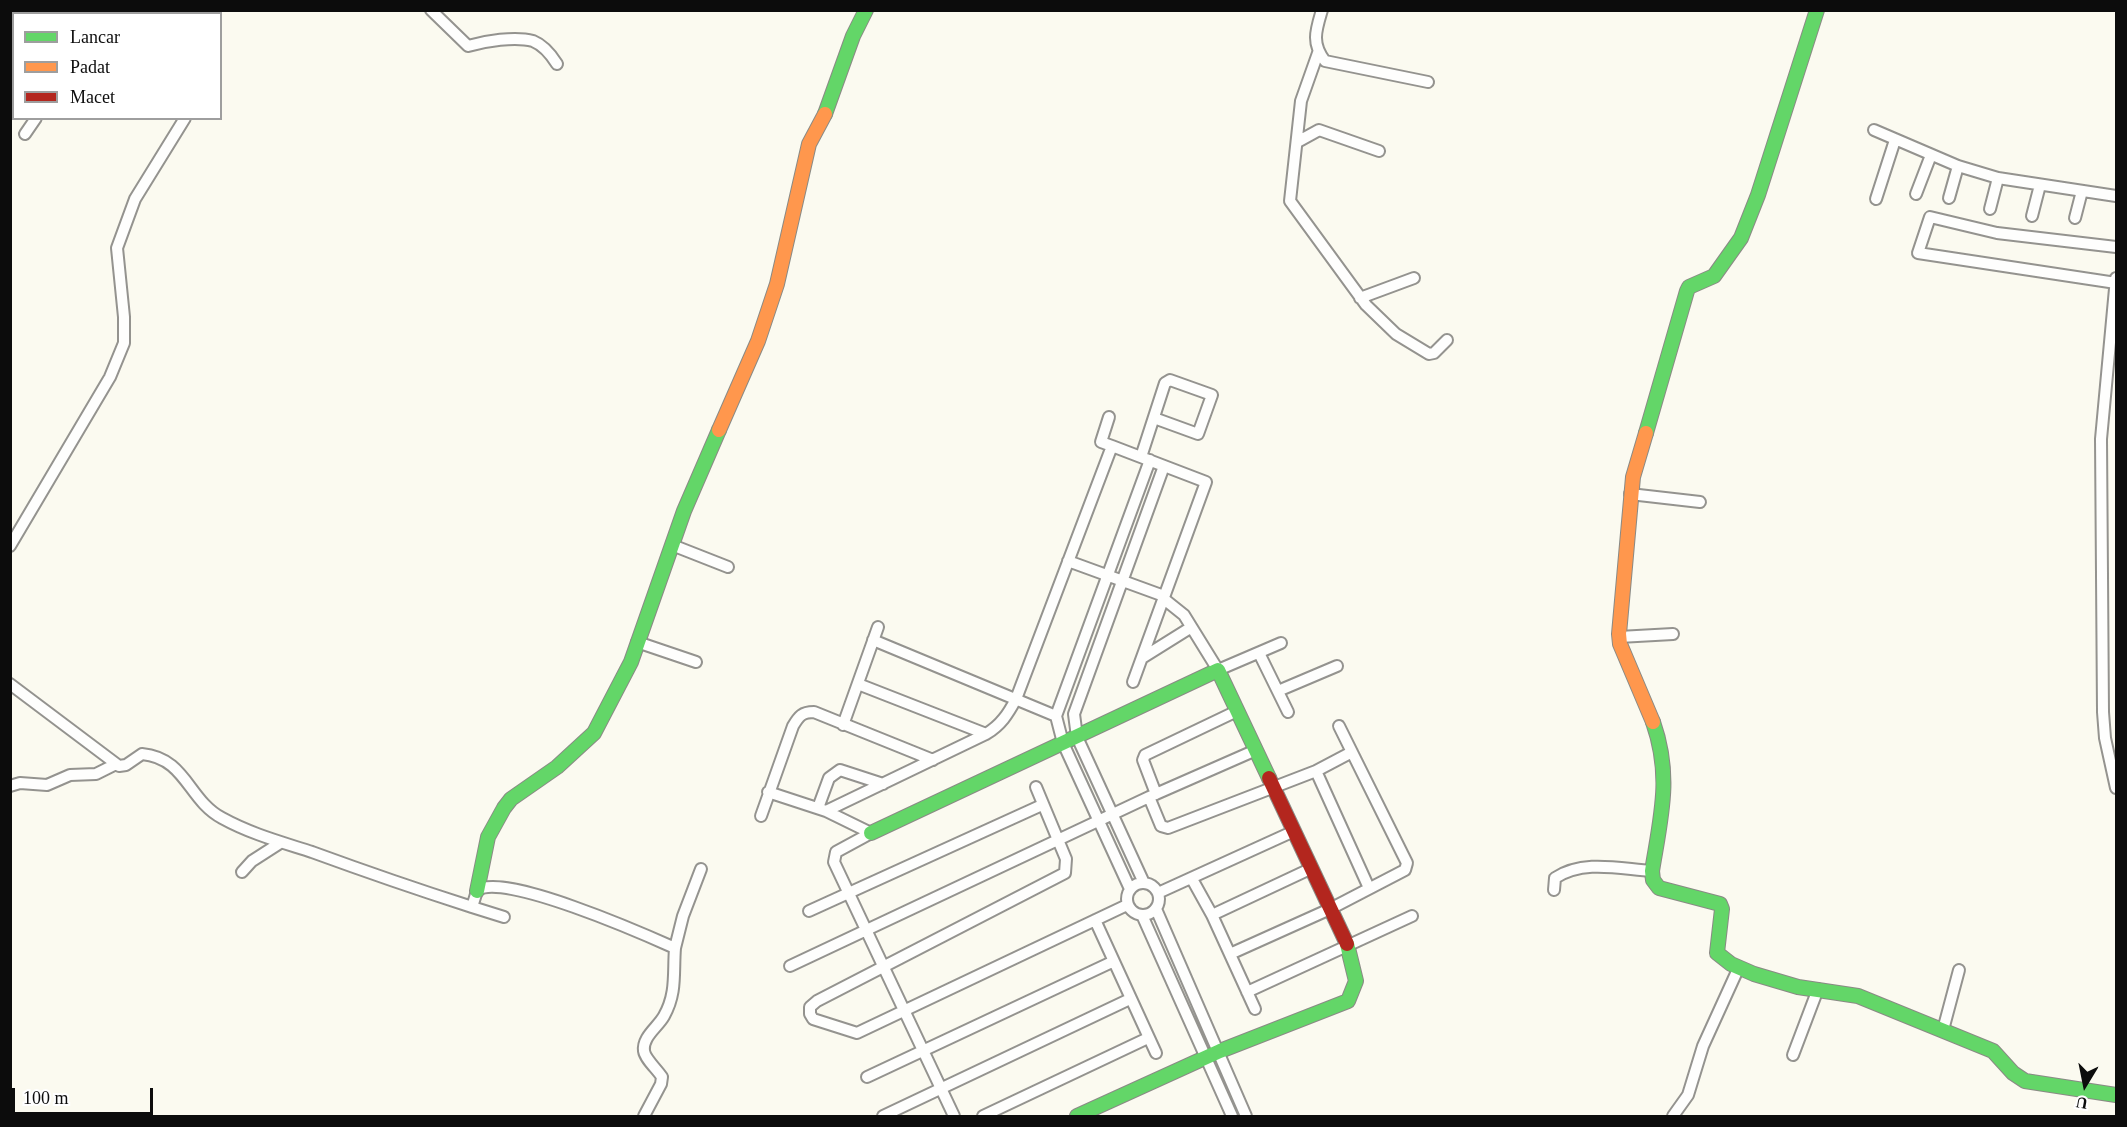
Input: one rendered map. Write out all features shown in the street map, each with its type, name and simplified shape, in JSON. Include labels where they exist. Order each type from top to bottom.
[{"type":"street","points":[[431,10],[468,46],[481,41],[533,41],[551,54],[557,64]]},
{"type":"street","points":[[472,907],[489,837],[500,814],[511,799],[557,767],[594,733],[631,662],[672,545],[707,455],[758,341],[777,284],[809,144],[825,114],[866,10]]},
{"type":"street","points":[[1322,10],[1315,33],[1318,53],[1301,101],[1299,141],[1290,201],[1360,298],[1396,334],[1426,353],[1434,354],[1447,340]]},
{"type":"street","points":[[1817,10],[1775,145],[1742,238],[1731,258],[1714,276],[1707,282],[1689,287],[1687,291],[1674,343],[1635,468],[1630,494],[1619,638],[1655,728],[1664,766],[1665,789],[1652,871],[1653,880],[1659,888],[1720,904],[1722,909],[1717,953],[1739,967],[1797,987],[1837,990],[1858,996],[1943,1029],[1993,1051],[2000,1056],[2013,1073],[2025,1081],[2116,1095]]},
{"type":"street","points":[[1318,53],[1324,61],[1332,65],[1428,82]]},
{"type":"street","points":[[25,135],[35,120]]},
{"type":"street","points":[[10,546],[113,369],[124,344],[124,317],[117,248],[135,199],[184,120]]},
{"type":"street","points":[[1299,141],[1319,130],[1379,151]]},
{"type":"street","points":[[1874,130],[1958,166],[1998,178],[2116,196]]},
{"type":"street","points":[[1876,199],[1895,140]]},
{"type":"street","points":[[1916,194],[1931,155]]},
{"type":"street","points":[[1949,198],[1958,166]]},
{"type":"street","points":[[1990,209],[1998,178]]},
{"type":"street","points":[[2032,216],[2040,185]]},
{"type":"street","points":[[2075,218],[2082,191]]},
{"type":"street","points":[[2116,247],[1997,233],[1930,217],[1918,253],[2116,283]]},
{"type":"street","points":[[1360,298],[1413,278]]},
{"type":"street","points":[[2116,278],[2103,402],[2100,522],[2103,712],[2105,738],[2116,788]]},
{"type":"street","points":[[1127,905],[1130,889],[1101,821],[1063,743],[1056,716],[1107,576],[1145,458],[1154,418],[1166,383],[1170,381],[1212,395],[1198,434],[1154,418]]},
{"type":"street","points":[[1109,417],[1101,442],[1206,482],[1133,682]]},
{"type":"street","points":[[822,810],[883,784],[998,727],[1016,699],[1112,446]]},
{"type":"street","points":[[1144,883],[1077,737],[1074,714],[1164,466]]},
{"type":"street","points":[[1630,494],[1700,502]]},
{"type":"street","points":[[672,545],[728,567]]},
{"type":"street","points":[[1068,561],[1164,596],[1164,599],[1184,615],[1218,670],[1292,832],[1347,945],[1358,980],[1354,994],[1348,1001],[1220,1051],[1077,1116]]},
{"type":"street","points":[[843,725],[878,627]]},
{"type":"street","points":[[1142,658],[1190,628]]},
{"type":"street","points":[[1619,638],[1672,634]]},
{"type":"street","points":[[873,640],[1056,716]]},
{"type":"street","points":[[637,642],[696,662]]},
{"type":"street","points":[[954,1116],[834,862],[836,852],[871,833],[1218,670],[1281,643]]},
{"type":"street","points":[[1259,652],[1288,712]]},
{"type":"street","points":[[1278,692],[1336,666]]},
{"type":"street","points":[[10,684],[116,764],[126,765],[145,754],[166,762],[181,772],[202,804],[220,818],[280,843],[504,916]]},
{"type":"street","points":[[858,684],[986,734]]},
{"type":"street","points":[[1237,711],[1145,755],[1143,760],[1161,826],[1168,828],[1316,771],[1352,752]]},
{"type":"street","points":[[761,816],[768,792],[799,716],[814,712],[933,760]]},
{"type":"street","points":[[1230,954],[1330,909],[1405,870],[1407,863],[1339,726]]},
{"type":"street","points":[[790,966],[1256,750]]},
{"type":"street","points":[[10,786],[20,783],[47,785],[70,775],[96,774],[116,764]]},
{"type":"street","points":[[822,810],[830,777],[840,770],[883,784]]},
{"type":"street","points":[[1316,771],[1369,888]]},
{"type":"street","points":[[1036,788],[1067,867],[1065,873],[817,1001],[810,1007],[813,1019],[856,1033],[1127,905]]},
{"type":"street","points":[[768,792],[822,810],[871,833]]},
{"type":"street","points":[[809,911],[1042,805]]},
{"type":"street","points":[[1158,893],[1292,832]]},
{"type":"street","points":[[242,872],[250,863],[280,843]]},
{"type":"street","points":[[1554,890],[1555,878],[1580,868],[1598,866],[1652,871]]},
{"type":"street","points":[[644,1116],[661,1084],[662,1077],[645,1055],[645,1041],[664,1015],[675,987],[675,948],[683,916],[701,869]]},
{"type":"street","points":[[1212,915],[1311,869]]},
{"type":"street","points":[[1192,879],[1212,915],[1255,1009]]},
{"type":"street","points":[[1130,889],[1144,883],[1152,886],[1158,893],[1156,909],[1220,1051],[1246,1116]]},
{"type":"street","points":[[477,891],[485,886],[535,894],[583,910],[675,948]]},
{"type":"street","points":[[1127,905],[1134,912],[1142,915],[1156,909]]},
{"type":"street","points":[[1142,915],[1232,1116]]},
{"type":"street","points":[[1247,992],[1412,916]]},
{"type":"street","points":[[1095,920],[1112,962],[1156,1053]]},
{"type":"street","points":[[867,1077],[1112,962]]},
{"type":"street","points":[[1673,1116],[1692,1087],[1703,1046],[1739,967]]},
{"type":"street","points":[[1943,1029],[1959,970]]},
{"type":"street","points":[[1793,1055],[1818,989]]},
{"type":"street","points":[[883,1116],[1130,999]]},
{"type":"street","points":[[983,1116],[1148,1038]]},
{"type":"traffic: fast","points":[[825,114],[853,36],[866,10]]},
{"type":"traffic: fast","points":[[1646,433],[1687,291],[1689,287],[1714,276],[1741,238],[1758,195],[1817,10]]},
{"type":"traffic: fast","points":[[477,891],[488,837],[504,808],[511,799],[557,767],[594,733],[631,662],[684,511],[719,430]]},
{"type":"traffic: fast","points":[[871,833],[1218,670],[1269,778]]},
{"type":"traffic: fast","points":[[1653,722],[1659,742],[1663,778],[1661,814],[1652,871],[1653,880],[1659,888],[1720,904],[1722,909],[1717,953],[1731,964],[1754,974],[1798,987],[1858,996],[1993,1051],[2013,1073],[2025,1081],[2116,1095]]},
{"type":"traffic: fast","points":[[1077,1116],[1220,1051],[1348,1001],[1356,981],[1347,944]]},
{"type":"traffic: slow","points":[[719,430],[758,341],[777,284],[809,144],[825,114]]},
{"type":"traffic: slow","points":[[1646,433],[1633,477],[1619,634],[1620,644],[1653,722]]},
{"type":"traffic: jam","points":[[1269,778],[1347,944]]}]
